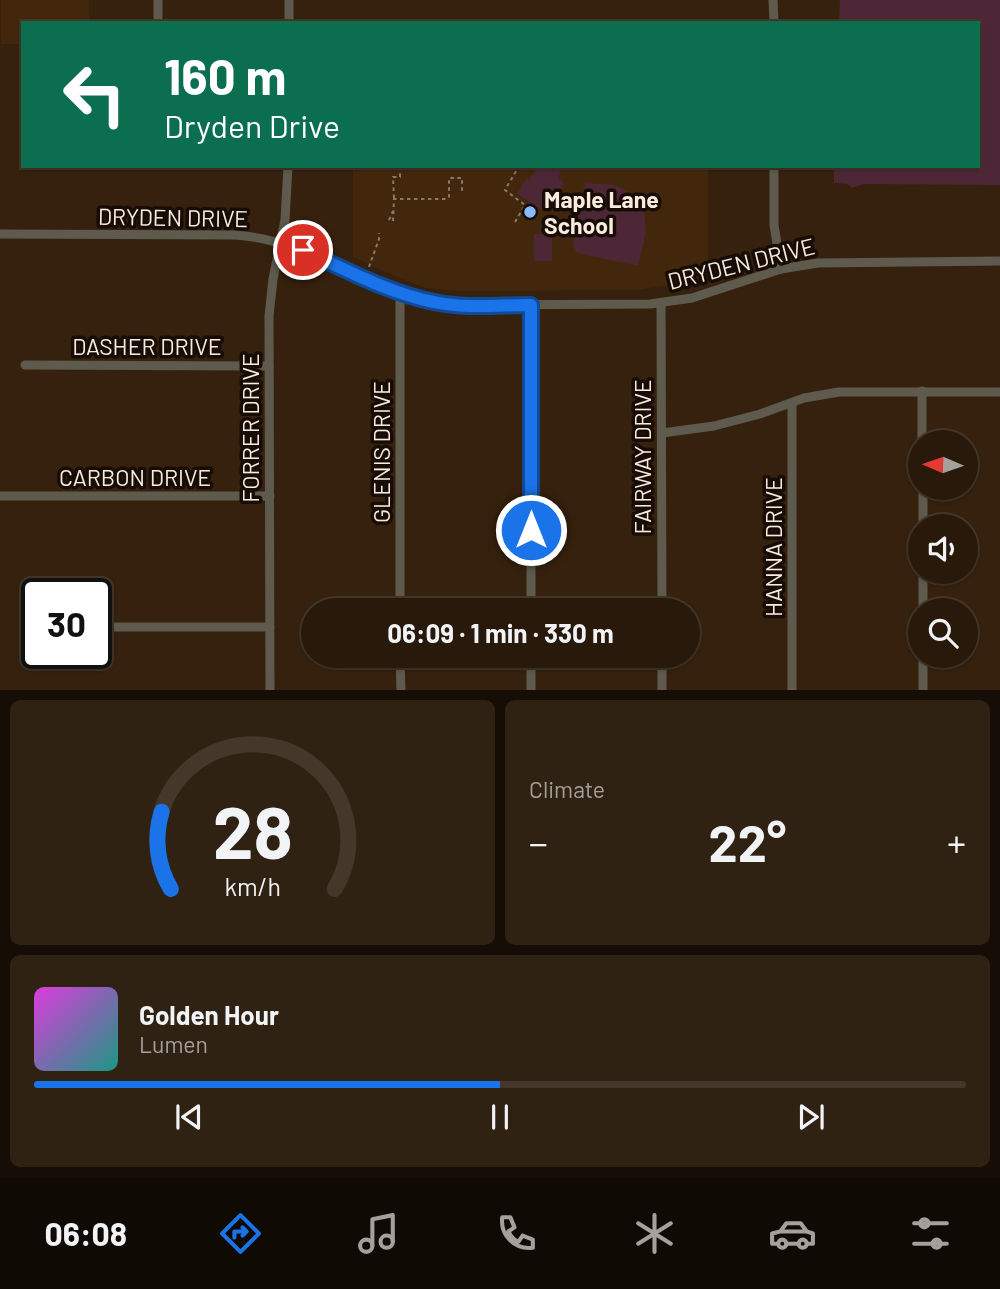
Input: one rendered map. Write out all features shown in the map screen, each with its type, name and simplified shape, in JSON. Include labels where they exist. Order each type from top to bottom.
[{"type":"street","points":[[158,0],[158,21]]},
{"type":"street","points":[[289,0],[289,21]]},
{"type":"street","points":[[774,0],[774,21]]},
{"type":"street","name":"FORRER DRIVE","points":[[270,690],[271,292],[287,207],[288,168]]},
{"type":"street","points":[[774,168],[775,237],[781,269]]},
{"type":"street","name":"DRYDEN DRIVE","points":[[0,234],[235,235],[282,242],[400,293],[446,304],[661,303],[708,294],[781,269],[836,261],[1000,261]]},
{"type":"street","name":"GLENIS DRIVE","points":[[400,293],[400,598]]},
{"type":"street","name":"FAIRWAY DRIVE","points":[[661,303],[662,598]]},
{"type":"street","points":[[531,305],[531,598]]},
{"type":"street","name":"DASHER DRIVE","points":[[25,365],[269,366]]},
{"type":"street","points":[[922,391],[922,430]]},
{"type":"street","points":[[662,433],[714,426],[815,395],[839,392],[1000,392]]},
{"type":"street","name":"HANNA DRIVE","points":[[792,403],[792,690]]},
{"type":"street","name":"CARBON DRIVE","points":[[0,496],[270,496]]},
{"type":"street","points":[[112,627],[270,627]]},
{"type":"street","points":[[400,668],[401,690]]},
{"type":"street","points":[[531,668],[531,690]]},
{"type":"street","points":[[662,668],[662,690]]},
{"type":"street","points":[[923,668],[923,690]]},
{"type":"path","points":[[393,220],[394,177],[400,177],[400,168]]},
{"type":"path","points":[[515,222],[525,205],[505,190],[518,168]]},
{"type":"path","points":[[462,173],[462,194]]},
{"type":"path","points":[[394,199],[446,199],[449,197],[449,178],[462,178]]},
{"type":"path","points":[[388,220],[393,211]]},
{"type":"path","points":[[369,267],[379,235]]},
{"type":"shaded area","points":[[1,0],[89,0],[89,21],[21,21],[21,44],[1,44]]},
{"type":"shaded area","points":[[840,0],[1000,0],[1000,185],[863,184],[852,188],[848,184],[834,183],[834,168],[980,168],[980,21],[839,21]]},
{"type":"shaded area","name":"Maple Lane School","points":[[353,168],[708,168],[708,279],[636,290],[461,291],[426,288],[353,257]]},
{"type":"shaded area","points":[[537,168],[561,168],[559,178],[564,183],[549,210],[541,209],[517,194],[526,179],[529,180]]},
{"type":"shaded area","points":[[585,183],[615,185],[643,199],[646,232],[638,266],[577,253],[573,245]]},
{"type":"shaded area","points":[[534,234],[552,234],[552,261],[534,261]]},
{"type":"place","name":"Maple Lane School","points":[[530,212]]},
{"type":"route","points":[[303,250],[389,288],[433,302],[462,305],[531,305],[531,530]]}]
